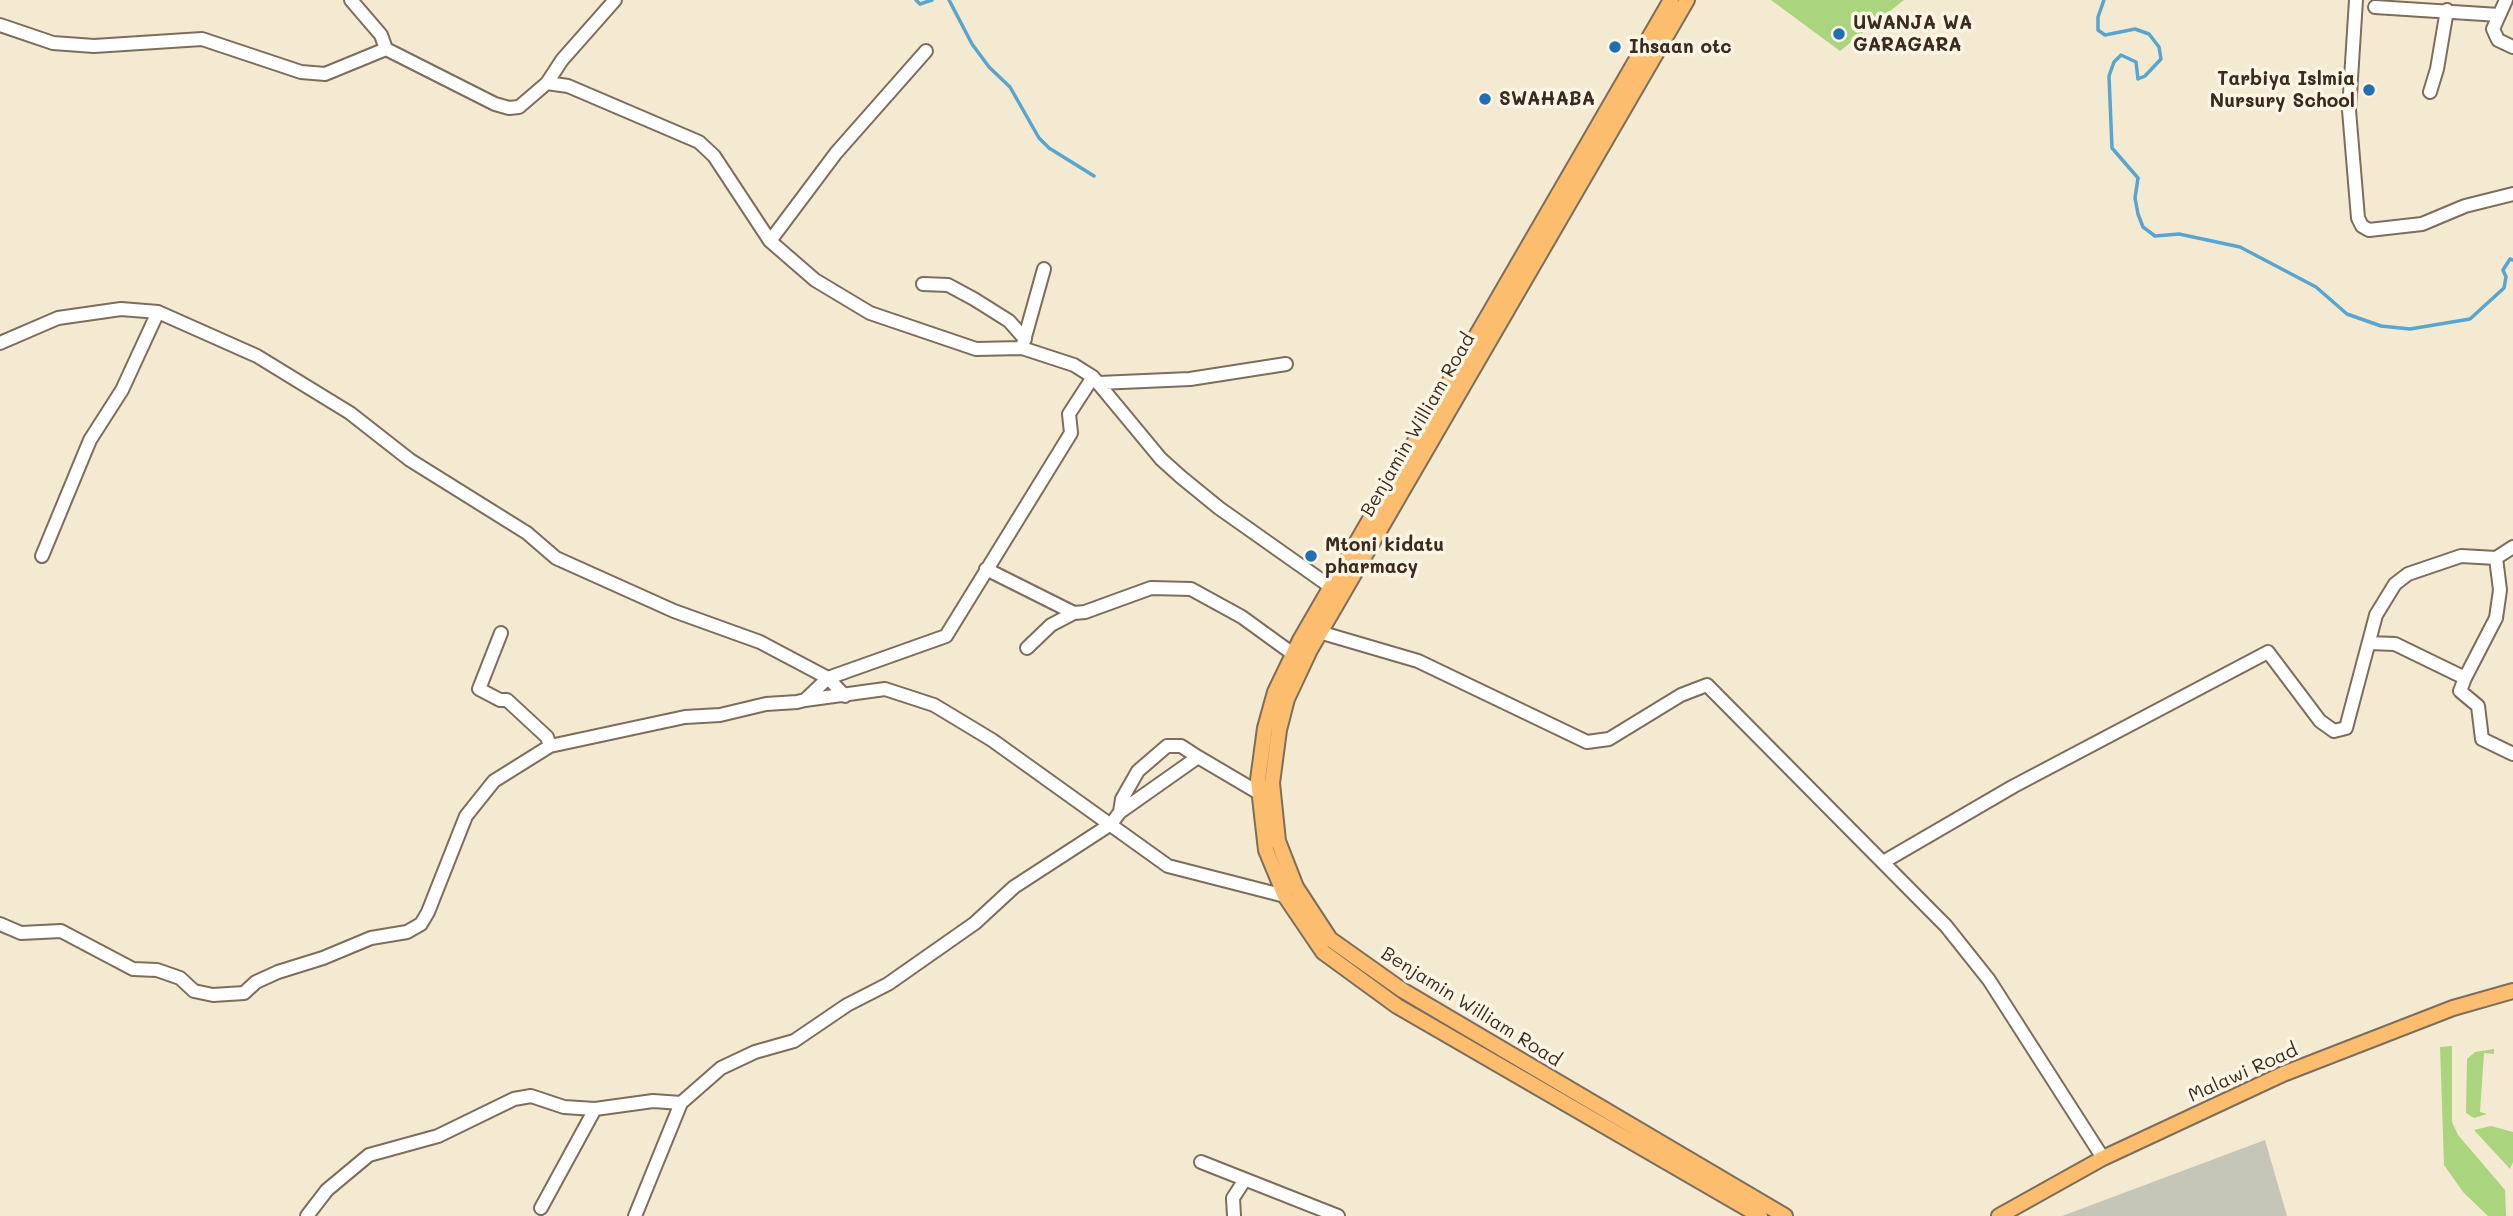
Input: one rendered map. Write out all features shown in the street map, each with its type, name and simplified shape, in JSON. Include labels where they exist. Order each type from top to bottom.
[{"type":"main road","name":"Benjamin William Road","points":[[1671,0],[1336,591],[1287,699],[1266,793],[1266,850],[1285,896],[1323,952],[1397,1006],[1760,1216]]},
{"type":"main road","name":"Benjamin William Road","points":[[1687,0],[1336,591],[1293,654],[1275,692],[1265,728],[1258,780],[1266,793],[1278,841],[1296,887],[1331,939],[1402,990],[1785,1216]]},
{"type":"main road","name":"Malawi Road","points":[[1999,1216],[2103,1158],[2284,1074],[2453,1008],[2513,992]]},
{"type":"street","points":[[351,0],[381,35],[386,49],[495,104],[509,108],[519,107],[547,83],[562,60],[615,0]]},
{"type":"street","points":[[2356,0],[2349,110],[2358,218],[2362,226],[2369,229],[2422,224],[2465,206],[2513,194]]},
{"type":"street","points":[[2505,1],[2493,29],[2498,40],[2513,47]]},
{"type":"street","points":[[2375,7],[2499,15]]},
{"type":"street","points":[[2430,92],[2437,69],[2446,10]]},
{"type":"street","points":[[0,25],[52,43],[94,46],[202,39],[301,72],[325,75],[386,49]]},
{"type":"street","points":[[770,241],[835,152],[926,51]]},
{"type":"street","points":[[547,83],[568,86],[699,142],[714,156],[770,241],[815,281],[870,313],[976,349],[1024,343],[1074,365],[1096,380],[1171,468],[1219,508],[1336,591]]},
{"type":"street","points":[[1024,343],[1044,269]]},
{"type":"street","points":[[923,284],[948,285],[974,299],[1009,321],[1024,343]]},
{"type":"street","points":[[0,344],[58,318],[121,309],[158,313],[257,356],[350,413],[410,460],[527,533],[556,558],[674,611],[760,642],[845,696]]},
{"type":"street","points":[[42,556],[90,440],[121,390],[158,313]]},
{"type":"street","points":[[1096,380],[1190,379],[1286,364]]},
{"type":"street","points":[[805,700],[823,681],[946,636],[1071,433],[1069,414],[1096,380]]},
{"type":"street","points":[[1885,861],[2014,786],[2268,652],[2320,721],[2334,731],[2346,728],[2384,597],[2408,574],[2461,556],[2496,558],[2513,547]]},
{"type":"street","points":[[2496,558],[2500,590],[2496,618],[2460,691],[2478,706],[2482,739],[2513,754]]},
{"type":"street","points":[[986,569],[1074,613]]},
{"type":"street","points":[[1027,648],[1051,625],[1074,613],[1085,612],[1151,588],[1191,589],[1242,617],[1293,654]]},
{"type":"street","points":[[1319,632],[1418,662],[1587,743],[1609,739],[1694,688],[1707,685],[1850,830],[1885,861],[1946,926],[1989,980],[2103,1158]]},
{"type":"street","points":[[501,633],[479,688],[500,700],[507,700],[547,737],[550,746]]},
{"type":"street","points":[[2369,643],[2395,644],[2465,678]]},
{"type":"street","points":[[823,681],[828,698]]},
{"type":"street","points":[[0,924],[21,933],[61,930],[133,969],[169,972],[194,991],[213,995],[244,993],[256,982],[278,972],[371,938],[407,932],[421,924],[466,816],[494,781],[550,746],[685,717],[720,715],[766,704],[885,689],[934,705],[992,740],[1176,870],[1285,896]]},
{"type":"street","points":[[1120,813],[1122,799],[1138,771],[1167,746],[1181,746],[1266,793]]},
{"type":"street","points":[[635,1216],[658,1166],[681,1103],[721,1068],[738,1058],[794,1041],[847,1005],[888,984],[975,923],[1014,887],[1111,824],[1120,813],[1198,757]]},
{"type":"street","points":[[307,1216],[327,1190],[369,1155],[438,1136],[514,1099],[531,1096],[564,1107],[595,1109],[653,1101],[681,1103]]},
{"type":"street","points":[[541,1208],[595,1109]]},
{"type":"street","points":[[1201,1162],[1338,1216]]},
{"type":"street","points":[[1234,1216],[1233,1198],[1244,1181]]},
{"type":"shaded area","points":[[2265,1140],[2287,1216],[2062,1216]]},
{"type":"green space","name":"UWANJA WA GARAGARA","points":[[1771,0],[1904,0],[1840,51]]},
{"type":"green space","points":[[2452,1046],[2452,1122],[2458,1135],[2505,1190],[2506,1216],[2488,1216],[2463,1192],[2444,1165],[2440,1047]]},
{"type":"green space","points":[[2494,1049],[2494,1054],[2484,1053],[2480,1112],[2487,1114],[2474,1118],[2466,1113],[2467,1059],[2475,1052]]},
{"type":"green space","points":[[2491,1126],[2513,1132],[2513,1162],[2510,1169],[2474,1130]]},
{"type":"waterway","points":[[916,0],[920,4],[932,0]]},
{"type":"waterway","points":[[949,0],[972,44],[989,67],[1010,87],[1039,138],[1049,148],[1094,176]]},
{"type":"waterway","points":[[2104,0],[2098,17],[2098,30],[2105,35],[2135,29],[2149,34],[2159,47],[2161,59],[2145,76],[2138,79],[2136,62],[2121,55],[2114,62],[2109,76],[2112,148],[2138,178],[2135,198],[2138,214],[2143,227],[2155,236],[2179,234],[2240,247],[2316,287],[2347,314],[2381,326],[2410,329],[2470,319],[2504,288],[2506,277],[2503,270],[2510,259],[2513,260]]},
{"type":"place","name":"UWANJA WA GARAGARA","points":[[1839,34]]},
{"type":"place","name":"Ihsaan otc","points":[[1615,47]]},
{"type":"place","name":"Tarbiya Islmia Nursury School","points":[[2369,90]]},
{"type":"place","name":"SWAHABA","points":[[1485,99]]},
{"type":"place","name":"Mtoni kidatu pharmacy","points":[[1311,556]]}]
